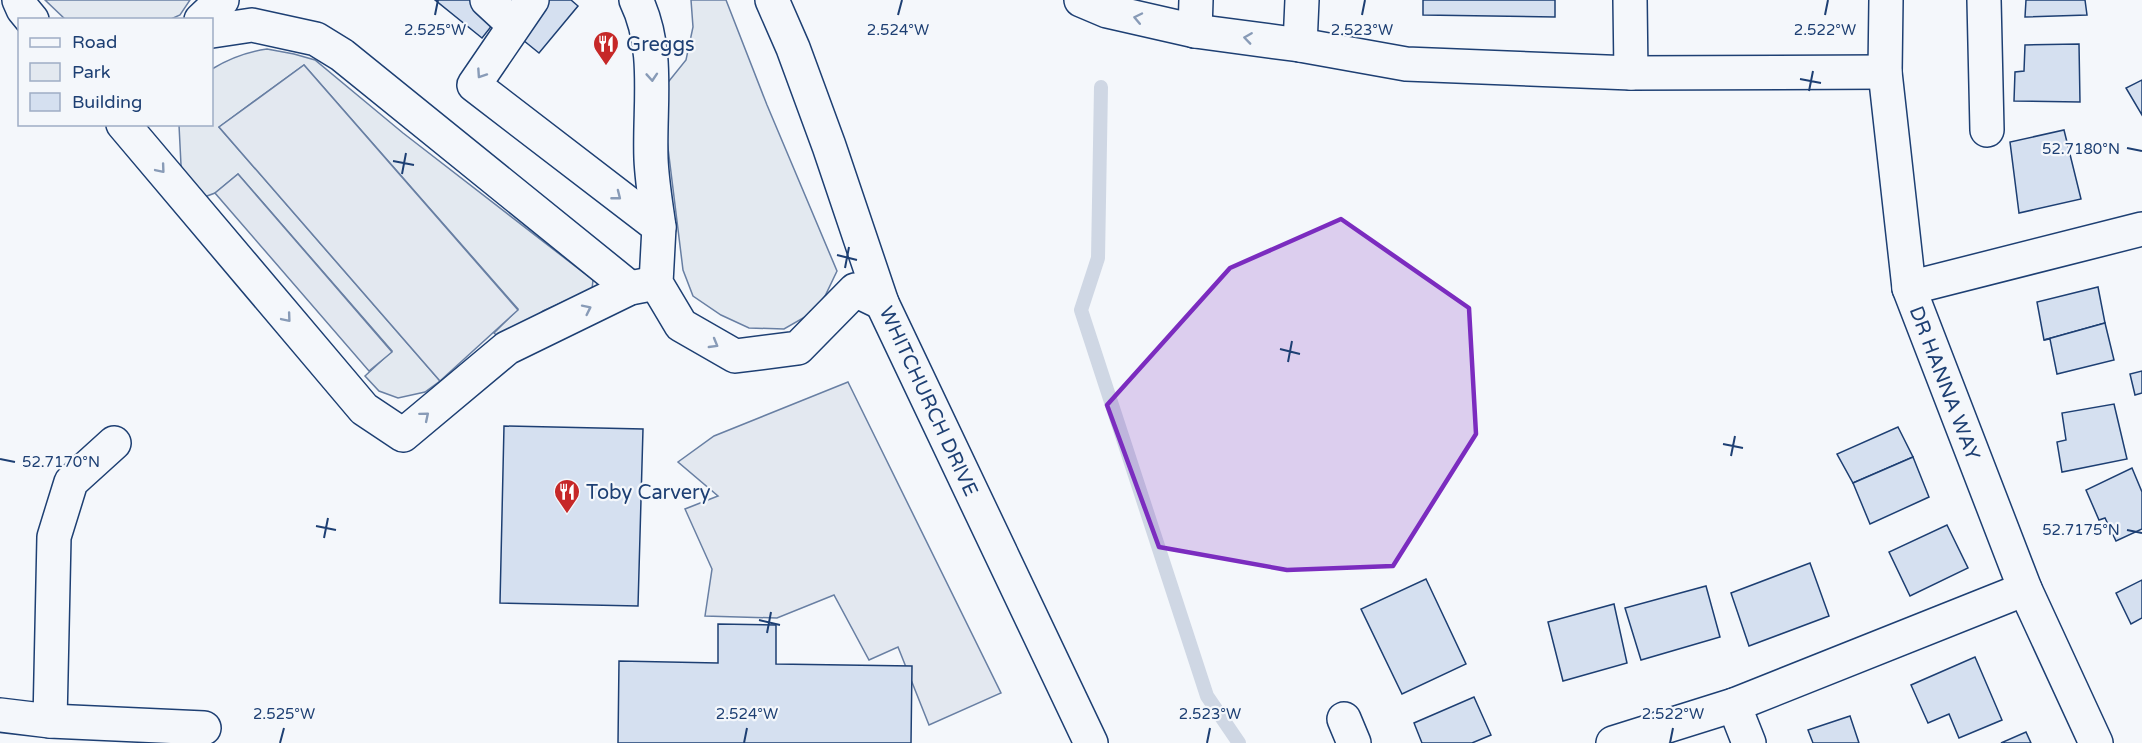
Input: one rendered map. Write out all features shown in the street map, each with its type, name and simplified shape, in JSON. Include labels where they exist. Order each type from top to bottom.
[{"type":"street","points":[[19,0],[30,18]]},
{"type":"street","points":[[203,18],[222,0]]},
{"type":"street","points":[[487,0],[523,12],[474,85],[659,227]]},
{"type":"street","points":[[125,126],[364,409],[403,435],[507,348],[643,285],[659,227],[651,159],[653,84],[650,49],[644,16],[636,0]]},
{"type":"street","name":"WHITCHURCH DRIVE","points":[[772,0],[793,48],[829,146],[882,303],[1091,743]]},
{"type":"street","name":"WHITCHURCH DRIVE","points":[[793,48],[798,0]]},
{"type":"street","points":[[1082,0],[1107,12],[1196,15],[1300,45],[1406,64],[1631,73],[1885,72]]},
{"type":"street","points":[[1300,45],[1302,0]]},
{"type":"street","points":[[1630,0],[1631,73]]},
{"type":"street","name":"DR HANNA WAY","points":[[1886,0],[1885,72],[1909,288],[2025,590],[2096,743]]},
{"type":"street","points":[[1984,0],[1988,130]]},
{"type":"street","points":[[213,31],[252,25],[316,39],[643,285],[681,325],[735,356],[798,348],[855,290],[882,303]]},
{"type":"street","points":[[1909,288],[2142,229]]},
{"type":"street","points":[[50,721],[54,537],[71,482],[114,444]]},
{"type":"street","points":[[1613,743],[1734,705],[2025,590]]},
{"type":"street","points":[[1734,705],[1749,743]]},
{"type":"street","points":[[0,715],[50,721],[204,728]]},
{"type":"highlighted area","points":[[1341,219],[1469,308],[1476,434],[1393,566],[1287,570],[1159,547],[1107,405],[1230,268]]},
{"type":"green space","points":[[45,0],[190,0],[180,15],[173,18],[64,18]]},
{"type":"green space","points":[[691,0],[726,0],[767,105],[837,271],[825,296],[812,313],[784,329],[749,328],[721,315],[693,296],[683,270],[661,91],[686,60],[693,27]]},
{"type":"green space","points":[[267,49],[315,60],[403,133],[593,280],[592,289],[543,311],[517,332],[502,340],[494,333],[518,309],[304,65],[219,127],[440,381],[425,392],[398,398],[379,391],[365,376],[392,351],[238,174],[215,193],[199,199],[185,182],[181,165],[179,126],[213,126],[213,68],[252,52]]},
{"type":"shaded area","points":[[304,65],[518,310],[440,381],[219,127]]},
{"type":"shaded area","points":[[238,174],[392,352],[369,371],[215,193]]},
{"type":"shaded area","points":[[848,382],[1001,693],[929,725],[898,647],[869,660],[834,595],[777,618],[705,616],[712,569],[685,509],[718,496],[678,462],[714,436]]},
{"type":"building","points":[[435,0],[571,0],[578,6],[539,53],[497,19],[482,38]]},
{"type":"building","points":[[1423,0],[1555,0],[1555,17],[1423,15]]},
{"type":"building","points":[[2026,0],[2085,0],[2087,15],[2025,17]]},
{"type":"building","points":[[2079,44],[2080,102],[2014,101],[2015,72],[2024,71],[2025,45]]},
{"type":"building","points":[[2142,80],[2142,115],[2126,88]]},
{"type":"building","points":[[2064,130],[2081,199],[2019,213],[2010,142]]},
{"type":"building","points":[[2098,287],[2105,323],[2044,340],[2037,302]]},
{"type":"building","points":[[2105,323],[2114,360],[2057,374],[2050,339],[2044,340]]},
{"type":"building","points":[[2142,371],[2142,393],[2135,395],[2130,374]]},
{"type":"building","points":[[2114,404],[2127,459],[2062,472],[2057,442],[2066,440],[2062,413]]},
{"type":"building","points":[[504,426],[643,429],[638,606],[500,603]]},
{"type":"building","points":[[1898,427],[1913,457],[1853,483],[1837,454]]},
{"type":"building","points":[[1913,457],[1929,497],[1870,524],[1853,483]]},
{"type":"building","points":[[2132,468],[2142,492],[2142,529],[2116,541],[2105,518],[2099,520],[2086,490]]},
{"type":"building","points":[[1947,525],[1968,568],[1910,596],[1889,552]]},
{"type":"building","points":[[1810,563],[1829,616],[1749,646],[1731,593]]},
{"type":"building","points":[[1426,579],[1466,664],[1402,694],[1361,609]]},
{"type":"building","points":[[2142,580],[2142,618],[2131,624],[2116,593]]},
{"type":"building","points":[[1706,586],[1720,637],[1641,660],[1625,608]]},
{"type":"building","points":[[1614,604],[1627,663],[1563,681],[1548,622]]},
{"type":"building","points":[[718,624],[776,625],[776,664],[912,666],[911,743],[618,743],[619,661],[718,663]]},
{"type":"building","points":[[1975,657],[2002,720],[1959,738],[1949,714],[1928,723],[1911,685]]},
{"type":"building","points":[[1474,697],[1491,735],[1472,743],[1422,743],[1414,723]]},
{"type":"building","points":[[1850,716],[1859,743],[1813,743],[1808,730]]},
{"type":"building","points":[[2026,732],[2031,743],[2001,743]]},
{"type":"waterway","points":[[1101,87],[1098,258],[1081,310],[1207,696],[1239,743]]},
{"type":"place","name":"Greggs","points":[[606,67]]},
{"type":"place","name":"Toby Carvery","points":[[567,515]]}]
